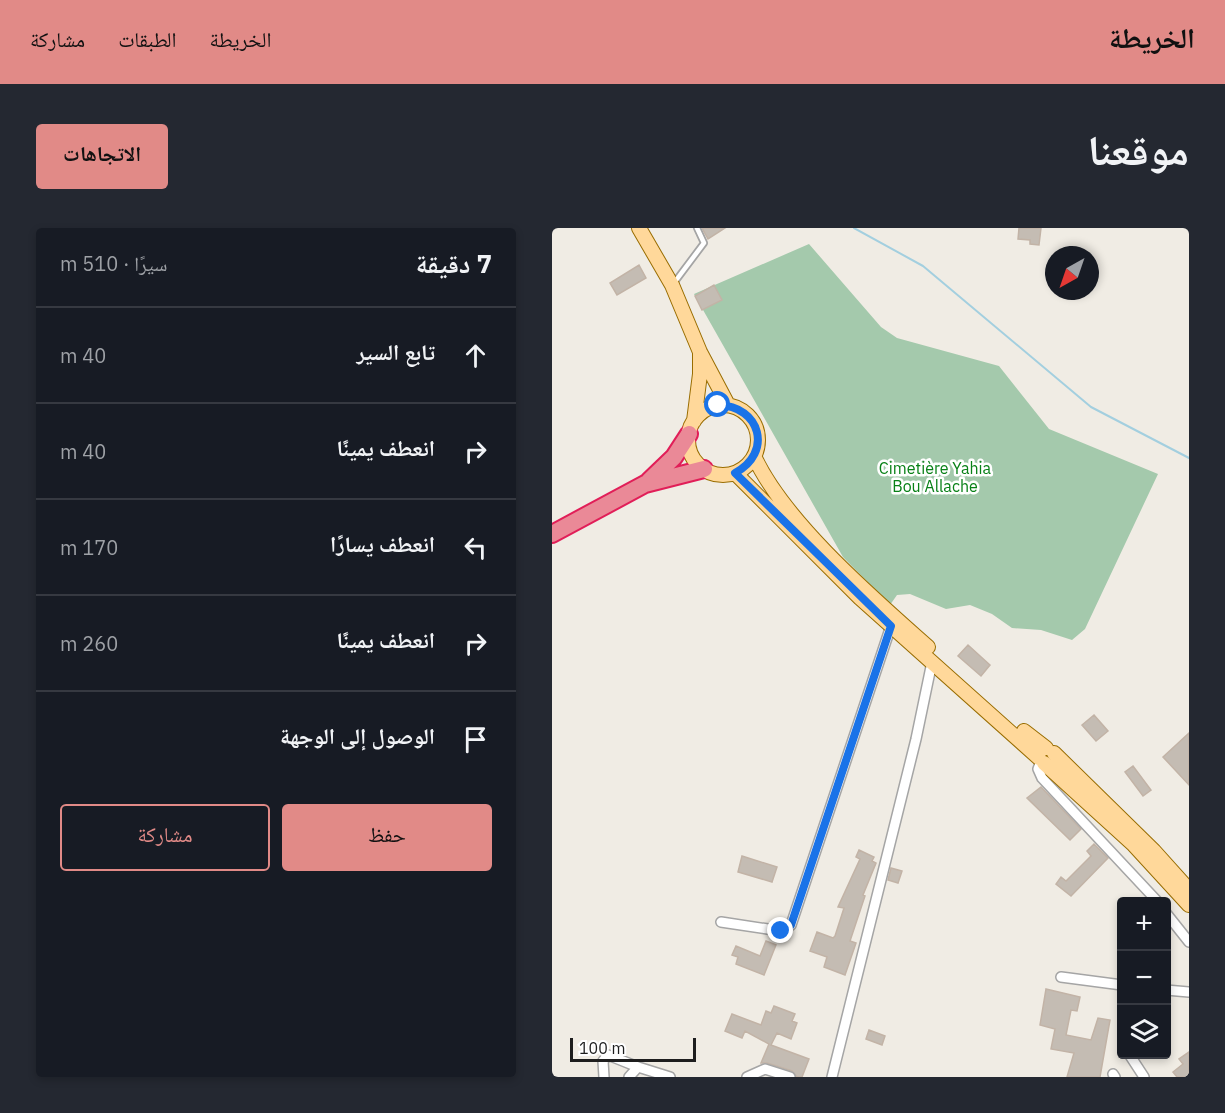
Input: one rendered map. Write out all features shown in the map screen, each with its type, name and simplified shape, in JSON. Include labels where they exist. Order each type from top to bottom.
[{"type":"highway","points":[[645,484],[674,457],[691,427]]},
{"type":"highway","points":[[552,534],[645,484],[704,468]]},
{"type":"main road","points":[[639,228],[672,285],[700,351],[728,405]]},
{"type":"main road","points":[[691,427],[709,408],[728,405],[748,415],[754,424],[758,446],[749,463],[735,473],[724,475],[704,468],[691,453],[691,427],[700,374],[700,351]]},
{"type":"main road","points":[[754,456],[767,482],[808,531],[1045,757],[1133,844],[1189,904]]},
{"type":"main road","points":[[735,473],[891,626],[1160,857],[1189,890]]},
{"type":"street","points":[[720,922],[781,931],[791,925],[891,626]]},
{"type":"street","points":[[832,1077],[913,751],[932,662]]},
{"type":"street","points":[[1045,757],[1038,769],[1042,778],[1154,897]]},
{"type":"street","points":[[1147,897],[1148,888]]},
{"type":"street","points":[[1171,918],[1189,942]]},
{"type":"street","points":[[1061,977],[1117,984]]},
{"type":"street","points":[[1171,990],[1189,992]]},
{"type":"street","points":[[604,1077],[603,1061],[608,1055],[638,1068],[669,1077]]},
{"type":"street","points":[[1132,1059],[1144,1077]]},
{"type":"street","points":[[629,1077],[638,1068]]},
{"type":"street","points":[[747,1077],[765,1069],[790,1077]]},
{"type":"lane","points":[[672,285],[704,243],[697,228]]},
{"type":"green space","name":"Cimetière Yahia Bou Allache","points":[[809,244],[881,327],[897,338],[999,366],[1049,429],[1158,474],[1085,629],[1072,640],[1041,630],[1012,628],[992,614],[970,605],[946,609],[910,594],[897,595],[890,605],[843,557],[694,294]]},
{"type":"building","points":[[702,228],[725,228],[708,239]]},
{"type":"building","points":[[1019,228],[1041,228],[1039,245],[1030,244],[1030,240],[1018,239]]},
{"type":"building","points":[[639,265],[646,278],[617,295],[610,283]]},
{"type":"building","points":[[714,285],[722,300],[702,310],[695,296]]},
{"type":"building","points":[[968,645],[990,665],[981,676],[958,656]]},
{"type":"building","points":[[1094,715],[1108,731],[1096,741],[1082,725]]},
{"type":"building","points":[[1189,733],[1189,785],[1163,757]]},
{"type":"building","points":[[1133,766],[1151,790],[1143,796],[1125,772]]},
{"type":"building","points":[[1041,787],[1081,829],[1070,840],[1027,798]]},
{"type":"building","points":[[1094,844],[1108,858],[1071,896],[1056,884],[1061,877],[1066,881],[1091,856],[1087,851]]},
{"type":"building","points":[[859,850],[874,857],[872,861],[876,863],[863,895],[865,896],[850,941],[856,943],[845,975],[824,967],[827,957],[810,951],[817,932],[833,938],[835,936],[844,908],[838,907],[860,859],[856,857]]},
{"type":"building","points":[[742,856],[777,867],[772,882],[738,872]]},
{"type":"building","points":[[891,868],[902,871],[898,883],[888,880]]},
{"type":"building","points":[[766,941],[776,945],[764,975],[736,964],[738,957],[732,955],[736,946],[760,956]]},
{"type":"building","points":[[1046,989],[1080,997],[1077,1011],[1071,1010],[1066,1035],[1091,1040],[1098,1018],[1110,1020],[1100,1077],[1067,1077],[1074,1053],[1051,1049],[1055,1029],[1040,1025]]},
{"type":"building","points":[[774,1006],[795,1014],[792,1021],[797,1023],[791,1039],[777,1033],[771,1045],[809,1059],[802,1077],[797,1077],[792,1071],[761,1063],[769,1044],[745,1031],[742,1038],[725,1031],[732,1014],[761,1025],[766,1011],[771,1013]]},
{"type":"building","points":[[869,1030],[885,1036],[882,1045],[866,1039]]},
{"type":"building","points":[[1189,1052],[1189,1077],[1177,1077],[1173,1072],[1183,1064],[1179,1059]]},
{"type":"waterway","points":[[854,228],[923,266],[1091,407],[1189,458]]},
{"type":"route","points":[[718,405],[728,405],[748,415],[758,435],[758,446],[754,456],[749,463],[735,473],[756,491],[860,598],[891,626],[791,925],[787,930],[781,931]]}]
